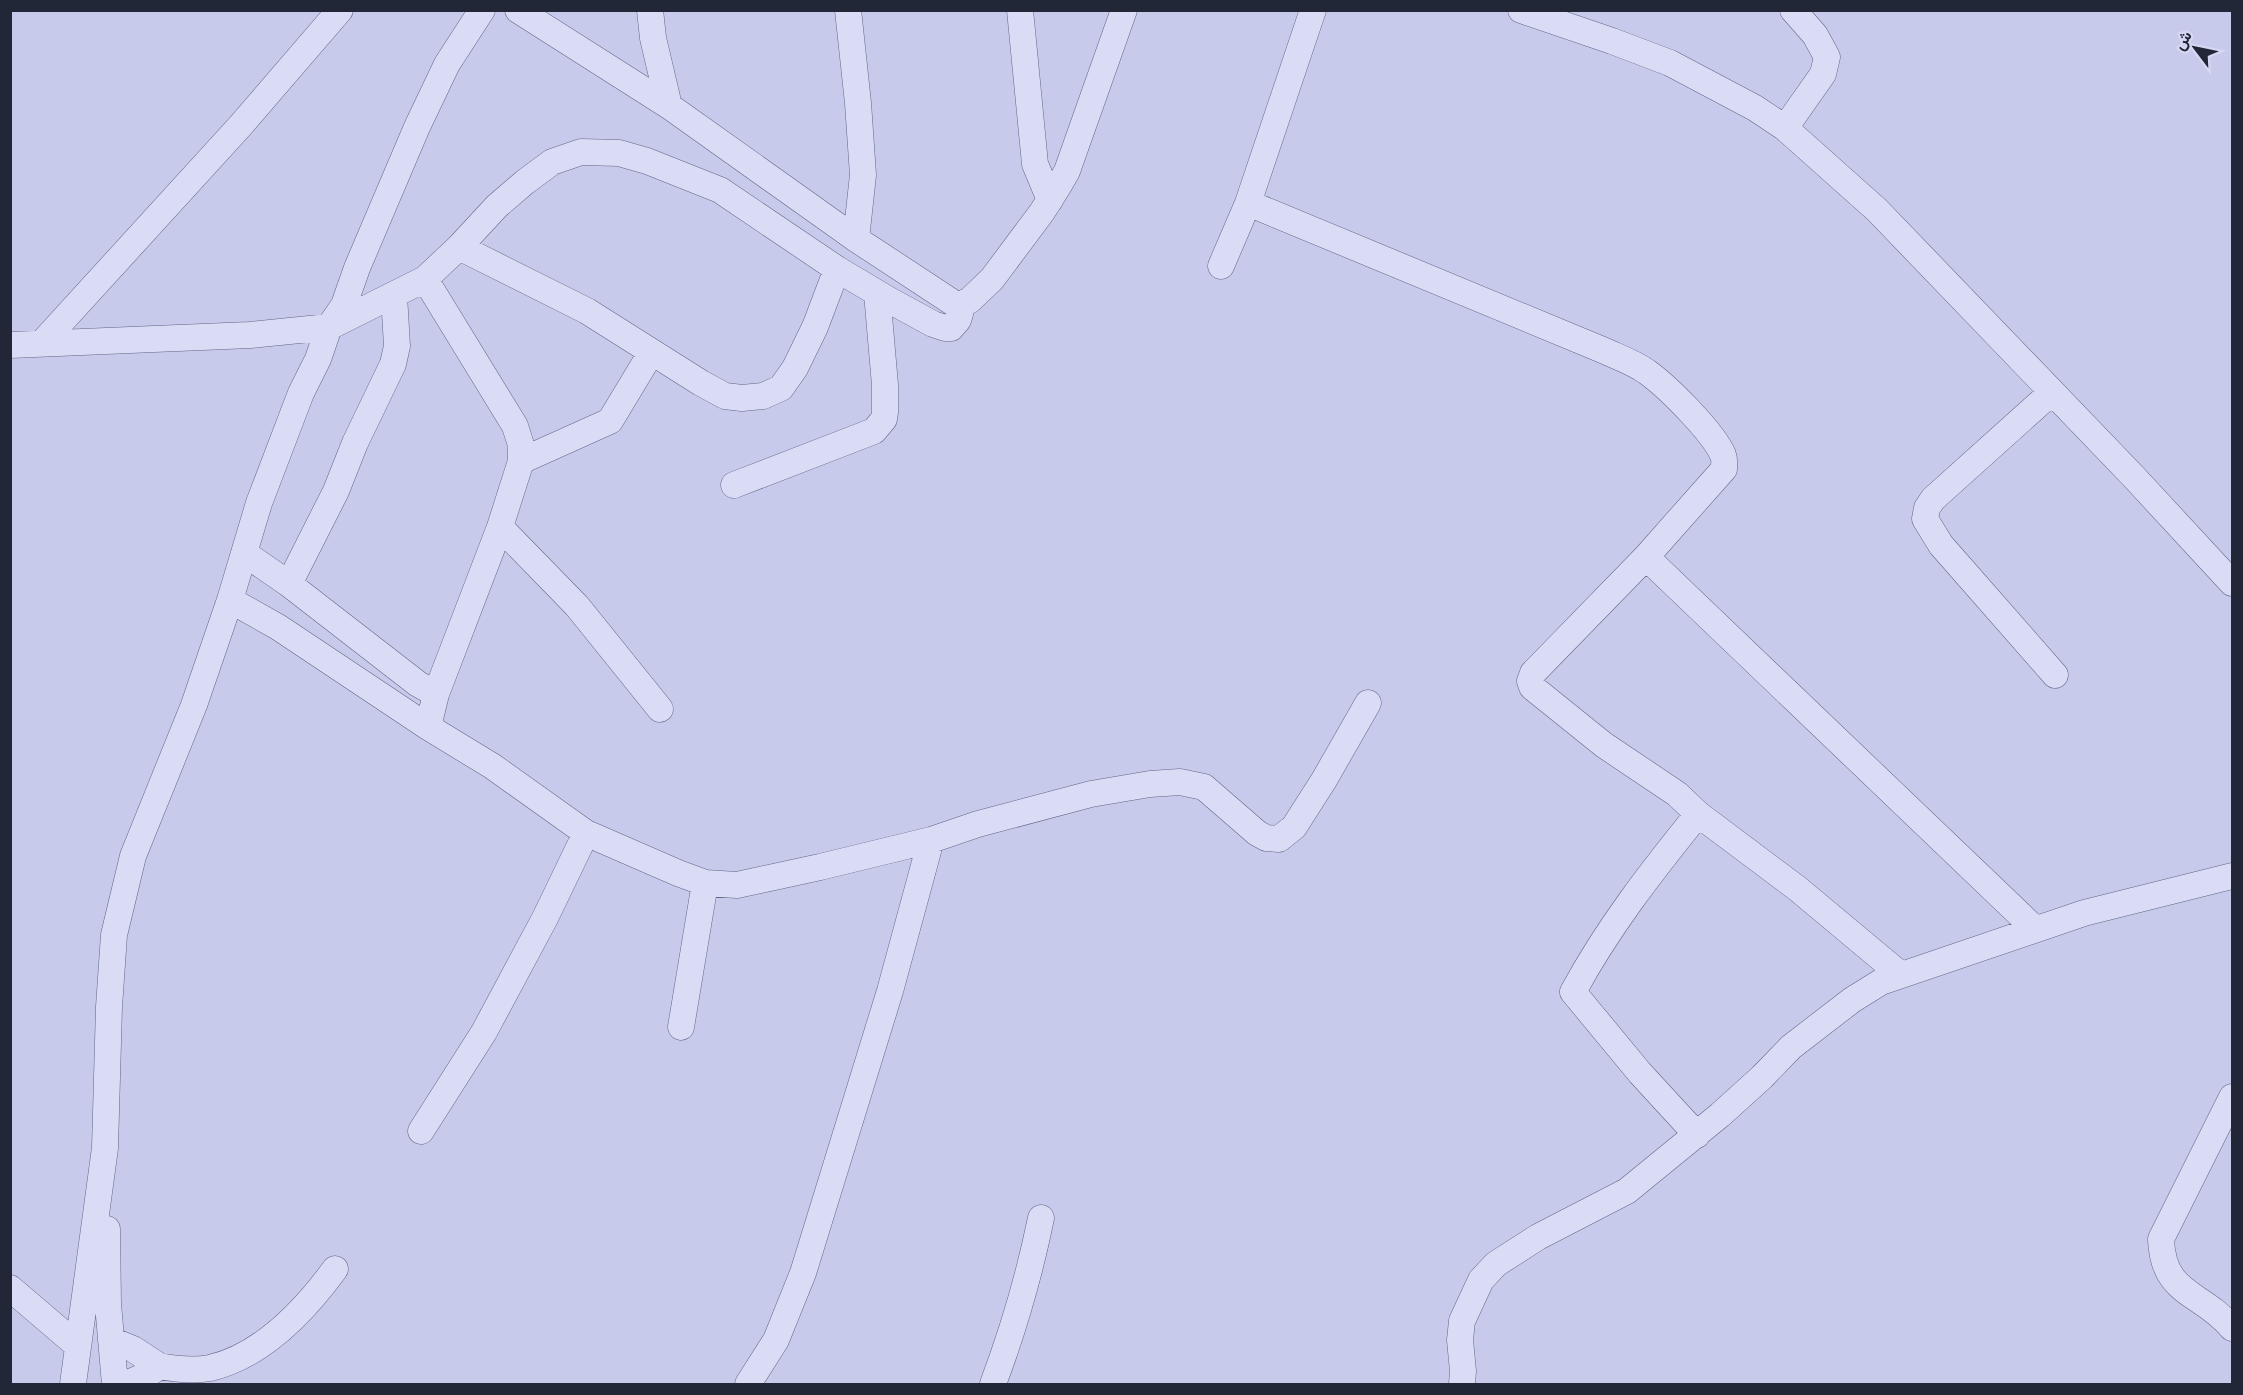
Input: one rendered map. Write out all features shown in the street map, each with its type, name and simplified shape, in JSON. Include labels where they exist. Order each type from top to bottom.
[{"type":"street","points":[[42,343],[241,125],[340,10]]},
{"type":"street","points":[[115,1384],[108,1304],[105,1148],[109,1007],[114,935],[133,855],[194,705],[230,600],[259,503],[301,393],[318,359],[329,327],[344,306],[357,268],[417,127],[447,64],[482,10]]},
{"type":"street","points":[[10,345],[250,335],[329,327],[425,279],[497,206],[552,162],[581,152],[619,153],[647,161],[720,190],[837,268],[933,324],[951,328],[958,321],[960,314],[958,306],[856,239],[669,106],[518,10]]},
{"type":"street","points":[[650,10],[653,38],[669,106]]},
{"type":"street","points":[[848,10],[863,175],[856,239]]},
{"type":"street","points":[[1020,10],[1035,164],[1050,200]]},
{"type":"street","points":[[958,306],[975,296],[992,279],[1050,200],[1067,171],[1124,10]]},
{"type":"street","points":[[1221,266],[1248,203],[1313,10]]},
{"type":"street","points":[[1521,10],[1670,63],[1755,108],[1785,128],[1877,210],[2232,583]]},
{"type":"street","points":[[1785,128],[1823,74],[1827,57],[1815,35],[1793,10]]},
{"type":"street","points":[[1248,203],[1589,344],[1646,371],[1705,429],[1724,458],[1724,469],[1646,557],[1533,673],[1530,681],[1532,687],[1604,745],[1677,794],[1698,814],[1798,889],[1901,975]]},
{"type":"street","points":[[459,247],[587,311],[651,353],[725,396],[742,398],[763,396],[781,388],[795,368],[815,327],[837,268]]},
{"type":"street","points":[[425,279],[515,426],[521,445],[521,460],[500,527],[436,694],[428,728]]},
{"type":"street","points":[[734,485],[874,431],[879,426],[884,419],[885,385],[877,293]]},
{"type":"street","points":[[289,584],[336,491],[355,443],[393,364],[397,346],[394,295]]},
{"type":"street","points":[[521,460],[609,421],[651,353]]},
{"type":"street","points":[[2052,392],[1933,499],[1927,508],[1925,519],[1941,545],[2055,675]]},
{"type":"street","points":[[500,527],[577,606],[660,709]]},
{"type":"street","points":[[244,553],[289,584],[418,684],[436,694]]},
{"type":"street","points":[[1646,557],[1978,872],[2035,929]]},
{"type":"street","points":[[230,600],[278,627],[428,728],[492,766],[586,833],[705,883],[737,885],[820,867],[931,840],[978,824],[1091,794],[1150,784],[1180,782],[1204,787],[1257,833],[1266,838],[1279,839],[1299,820],[1368,703]]},
{"type":"street","points":[[1697,1135],[1640,1073],[1573,992],[1593,956],[1635,892],[1698,814]]},
{"type":"street","points":[[421,1131],[484,1032],[545,918],[586,833]]},
{"type":"street","points":[[748,1384],[776,1340],[803,1273],[890,991],[931,840]]},
{"type":"street","points":[[1462,1384],[1460,1340],[1462,1321],[1481,1280],[1496,1264],[1538,1236],[1627,1191],[1697,1135],[1762,1077],[1791,1047],[1852,1000],[1881,982],[2084,913],[2232,876]]},
{"type":"street","points":[[681,1027],[705,883]]},
{"type":"street","points":[[2232,1097],[2161,1239],[2164,1264],[2170,1278],[2217,1312],[2232,1328]]},
{"type":"street","points":[[73,1384],[105,1148]]},
{"type":"street","points":[[993,1384],[1019,1312],[1030,1273],[1041,1218]]},
{"type":"street","points":[[111,1340],[147,1357],[159,1366],[185,1369],[210,1368],[258,1347],[278,1333],[315,1297],[335,1269]]},
{"type":"street","points":[[10,1288],[78,1346]]},
{"type":"street","points":[[126,1384],[147,1375],[159,1366]]}]
